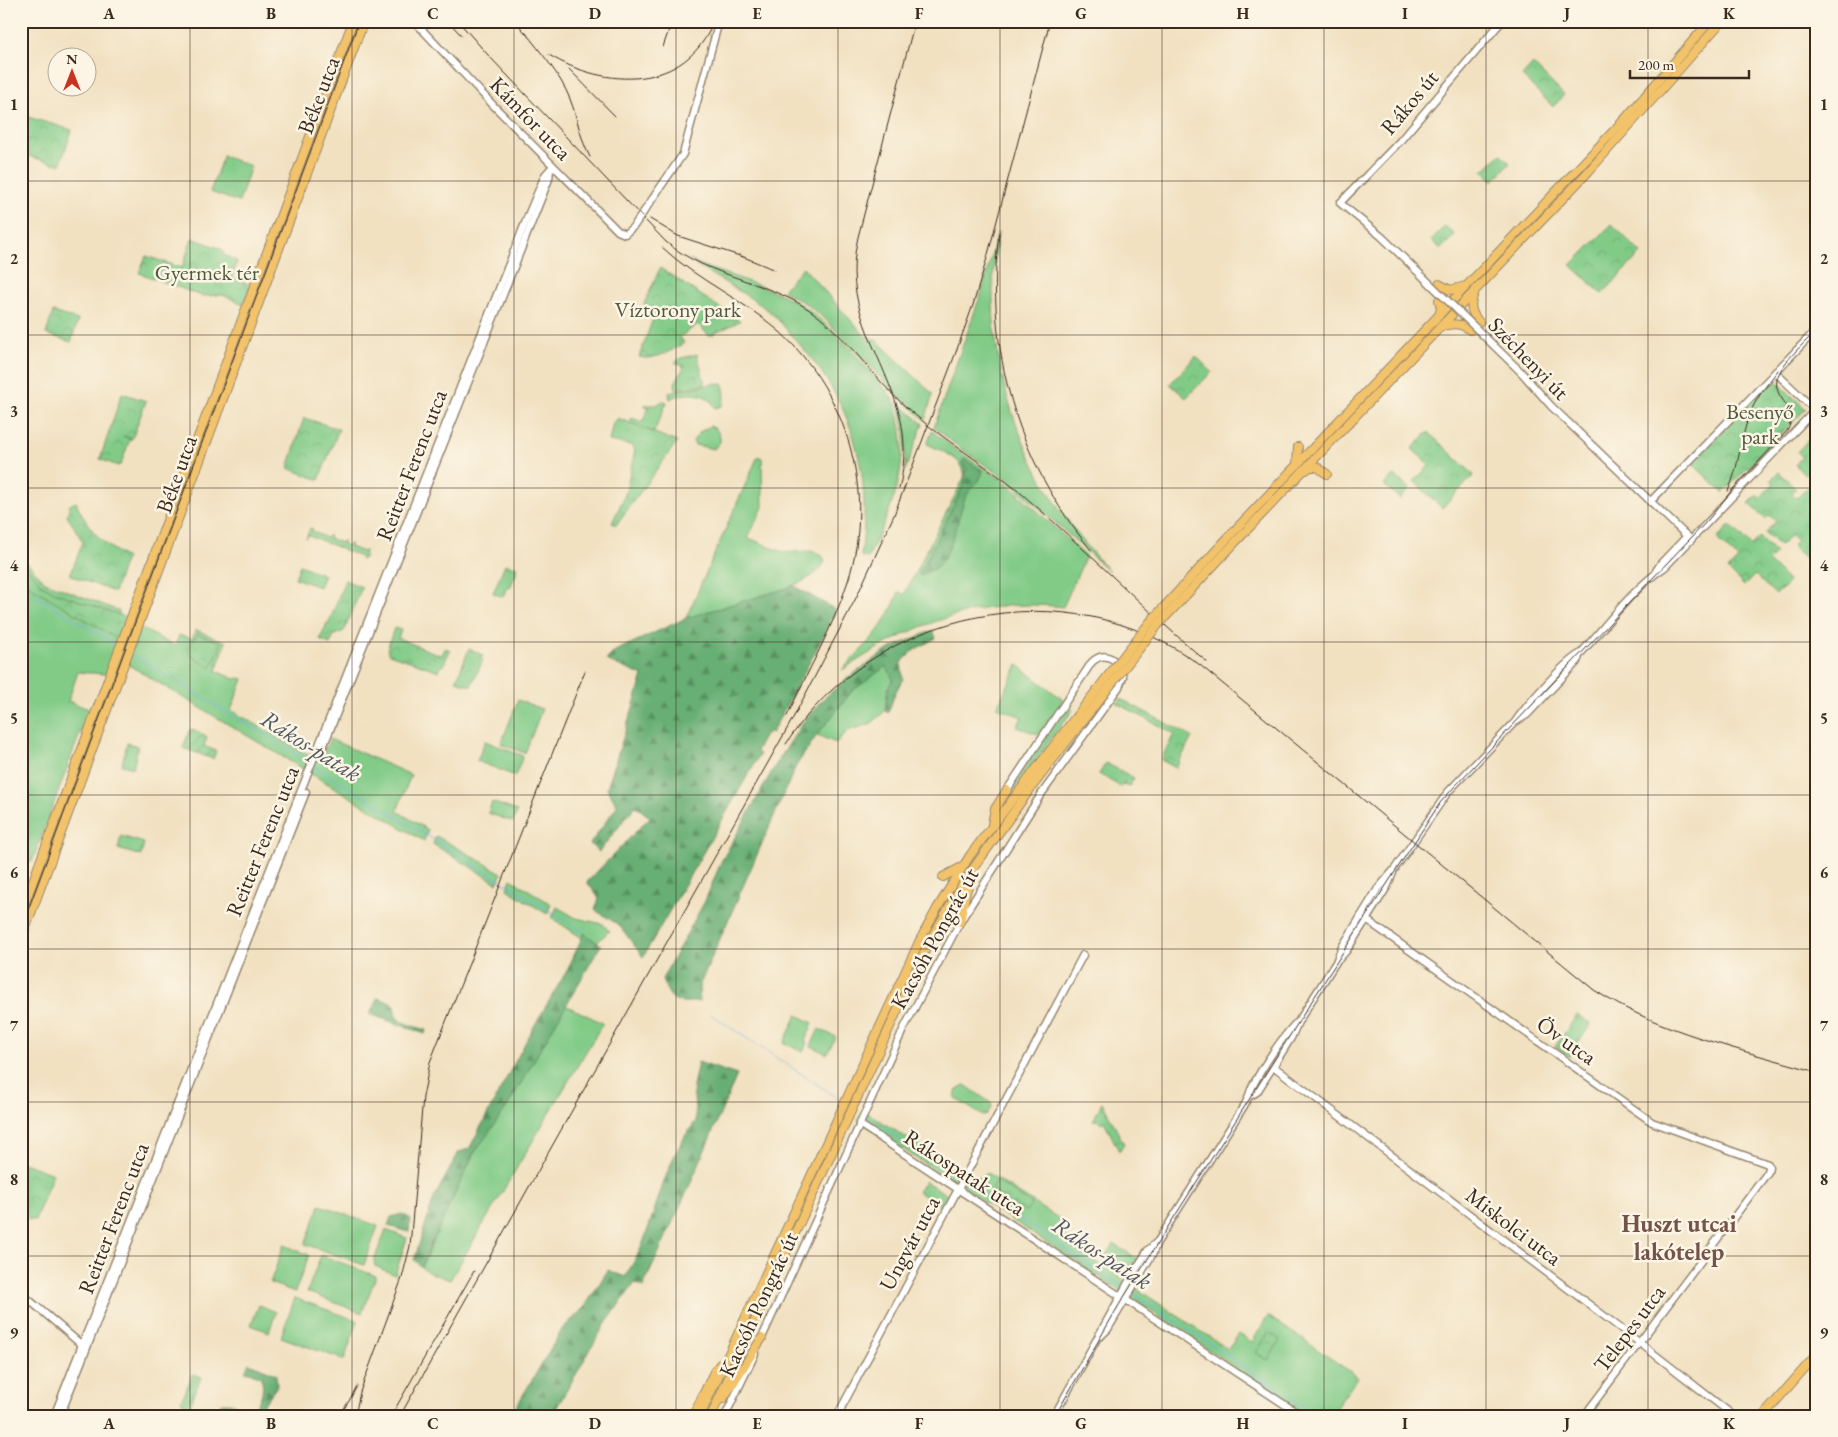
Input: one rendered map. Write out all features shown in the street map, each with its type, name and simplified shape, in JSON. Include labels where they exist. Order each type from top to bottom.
[{"type":"main road","name":"Béke utca","points":[[21,913],[353,21]]},
{"type":"main road","name":"Béke utca","points":[[21,940],[364,21]]},
{"type":"main road","points":[[1240,531],[1296,465],[1624,120],[1710,21]]},
{"type":"main road","points":[[1078,720],[1150,622],[1298,475],[1441,327],[1588,172],[1722,21]]},
{"type":"main road","points":[[1439,284],[1447,289],[1454,290],[1470,284]]},
{"type":"main road","points":[[1474,292],[1470,306],[1472,314],[1479,322]]},
{"type":"main road","points":[[1438,317],[1441,309],[1439,300]]},
{"type":"main road","points":[[1441,327],[1457,324],[1465,326],[1470,330]]},
{"type":"main road","points":[[1296,465],[1298,447]]},
{"type":"main road","points":[[1298,475],[1313,466],[1321,468],[1328,474]]},
{"type":"main road","name":"Kacsóh Pongrác út","points":[[700,1416],[906,966],[938,907],[964,865],[992,826],[1078,720]]},
{"type":"main road","name":"Kacsóh Pongrác út","points":[[712,1416],[918,963],[951,901],[1078,720]]},
{"type":"main road","points":[[992,826],[995,809],[1006,790]]},
{"type":"main road","points":[[960,922],[966,892],[977,862]]},
{"type":"main road","points":[[943,877],[964,865]]},
{"type":"main road","points":[[712,1416],[762,1338]]},
{"type":"main road","points":[[692,1416],[714,1372],[729,1353]]},
{"type":"main road","points":[[1763,1416],[1817,1354]]},
{"type":"street","name":"Kámfor utca","points":[[414,21],[551,168],[618,231],[625,234],[634,226],[683,154],[719,21]]},
{"type":"street","name":"Rákos út","points":[[1340,203],[1400,141],[1502,21]]},
{"type":"street","name":"Reitter Ferenc utca","points":[[54,1416],[62,1402],[84,1347],[311,772],[549,179],[551,168]]},
{"type":"street","name":"Széchenyi út","points":[[1340,203],[1382,237],[1520,372],[1551,406],[1689,538]]},
{"type":"street","points":[[1650,502],[1817,329]]},
{"type":"street","points":[[1785,363],[1785,381]]},
{"type":"street","points":[[1250,1096],[1257,1092],[1336,962],[1347,950],[1363,918],[1387,887],[1394,870],[1448,792],[1515,722],[1527,715],[1577,662],[1580,654],[1654,575],[1661,563],[1689,538],[1816,411],[1775,372]]},
{"type":"street","name":"Kacsóh Pongrác út","points":[[725,1416],[859,1124],[924,988],[960,922],[1040,796],[1122,682],[1122,668],[1114,660],[1100,657],[1092,662],[1006,790]]},
{"type":"street","name":"Öv utca","points":[[1363,918],[1652,1122],[1768,1164]]},
{"type":"street","name":"Ungvár utca","points":[[836,1416],[1083,955]]},
{"type":"street","points":[[1054,1416],[1098,1339],[1108,1330],[1148,1250],[1158,1240],[1250,1096],[1252,1089],[1277,1047],[1298,1022]]},
{"type":"street","name":"Miskolci utca","points":[[1273,1066],[1734,1416]]},
{"type":"street","name":"Rákospatak utca","points":[[859,1124],[1126,1292],[1302,1416]]},
{"type":"street","name":"Telepes utca","points":[[1584,1416],[1768,1172],[1770,1167],[1768,1164]]},
{"type":"street","points":[[21,1293],[84,1347]]},
{"type":"street","name":"Reitter Ferenc utca","points":[[60,1416],[62,1402]]},
{"type":"green space","points":[[1533,64],[1564,95],[1553,107],[1522,76]]},
{"type":"green space","points":[[21,115],[72,130],[60,165],[21,154]]},
{"type":"green space","points":[[1501,154],[1510,163],[1493,181],[1483,171]]},
{"type":"green space","points":[[223,156],[251,166],[239,202],[210,192]]},
{"type":"green space","points":[[1612,224],[1641,253],[1602,294],[1571,265]]},
{"type":"green space","points":[[1445,226],[1455,235],[1441,249],[1431,240]]},
{"type":"green space","points":[[998,232],[993,279],[994,326],[1000,365],[1009,403],[1022,440],[1039,475],[1059,508],[1083,541],[1109,571],[1008,480],[961,449],[934,427],[982,291]]},
{"type":"green space","name":"Gyermek tér","points":[[192,238],[222,249],[224,255],[237,261],[232,278],[251,285],[243,304],[223,295],[202,296],[139,273],[146,256],[182,268]]},
{"type":"green space","points":[[689,260],[783,295],[809,310],[846,344],[895,403],[902,443],[902,460],[895,494],[868,558],[861,556],[864,494],[854,437],[830,385],[813,360],[772,314]]},
{"type":"green space","points":[[803,267],[865,336],[871,339],[874,338],[933,394],[925,420],[894,392],[825,319],[805,303],[782,291]]},
{"type":"green space","name":"Víztorony park","points":[[660,268],[740,321],[709,336],[698,324],[680,337],[684,343],[674,349],[650,358],[639,357],[654,316],[644,304]]},
{"type":"green space","points":[[53,312],[78,320],[71,342],[46,334]]},
{"type":"green space","points":[[697,354],[705,384],[676,390],[675,383],[684,367],[675,362]]},
{"type":"green space","points":[[1196,356],[1212,372],[1186,398],[1170,384]]},
{"type":"green space","name":"Besenyő park","points":[[1773,378],[1806,409],[1723,493],[1692,463]]},
{"type":"green space","points":[[717,383],[723,384],[725,394],[722,406],[715,408],[707,398],[695,394],[682,395],[670,399],[669,393]]},
{"type":"green space","points":[[122,393],[146,401],[132,439],[123,436],[130,439],[121,464],[118,466],[100,459]]},
{"type":"green space","points":[[663,401],[667,402],[654,432],[630,423],[632,418],[642,422],[649,408],[644,405],[656,405]]},
{"type":"green space","points":[[897,401],[923,424],[905,470],[905,434],[900,405]]},
{"type":"green space","points":[[304,418],[339,429],[319,480],[288,468]]},
{"type":"green space","points":[[618,418],[677,442],[616,525],[612,523],[625,495],[635,450],[631,445],[609,441],[613,423]]},
{"type":"green space","points":[[710,426],[718,432],[720,442],[714,449],[695,445],[693,441],[700,432]]},
{"type":"green space","points":[[932,431],[959,452],[1007,483],[1086,556],[1063,607],[1043,605],[1003,606],[982,609],[943,619],[897,638],[842,670],[882,625],[899,591],[904,595],[964,478],[964,471],[952,456],[927,444]]},
{"type":"green space","points":[[1428,432],[1474,475],[1442,508],[1414,481],[1430,465],[1412,449]]},
{"type":"green space","points":[[1813,435],[1817,438],[1817,462],[1805,474],[1795,465],[1802,457],[1797,452]]},
{"type":"green space","points":[[758,456],[762,458],[763,507],[748,538],[784,552],[813,551],[821,555],[824,559],[824,564],[815,574],[792,586],[686,618]]},
{"type":"green space","points":[[964,459],[983,471],[965,499],[946,555],[930,571],[919,575],[964,484],[966,469],[962,462]]},
{"type":"green space","points":[[1779,472],[1796,488],[1792,493],[1797,498],[1808,487],[1817,495],[1817,507],[1812,512],[1817,517],[1817,546],[1814,550],[1817,553],[1817,559],[1814,557],[1810,562],[1792,546],[1797,541],[1791,535],[1780,546],[1765,533],[1776,521],[1769,515],[1765,519],[1749,503],[1757,495],[1760,498],[1774,483],[1771,480]]},
{"type":"green space","points":[[1394,474],[1409,489],[1400,499],[1384,485]]},
{"type":"green space","points":[[76,502],[86,521],[96,534],[126,558],[114,592],[70,575],[83,542],[67,515],[70,505]]},
{"type":"green space","points":[[1730,525],[1751,545],[1760,537],[1776,553],[1768,561],[1789,582],[1776,595],[1755,575],[1744,586],[1728,570],[1738,559],[1717,539]]},
{"type":"green space","points":[[310,528],[326,538],[329,535],[329,538],[341,543],[343,540],[343,544],[348,546],[350,543],[350,547],[363,552],[365,550],[364,558],[360,560],[361,557],[308,535],[306,538]]},
{"type":"green space","points":[[21,556],[45,582],[119,611],[120,630],[118,651],[105,674],[78,672],[68,701],[89,709],[32,862],[21,860]]},
{"type":"green space","points":[[21,561],[42,585],[54,592],[125,617],[119,640],[21,581]]},
{"type":"green space","points":[[505,564],[517,567],[517,571],[510,588],[507,587],[503,597],[493,593]]},
{"type":"green space","points":[[300,565],[324,575],[319,587],[295,578]]},
{"type":"green space","points":[[345,580],[362,587],[344,631],[334,635],[330,644],[320,640],[327,623],[329,623]]},
{"type":"green space","points":[[794,586],[836,610],[771,734],[767,732],[756,751],[760,754],[643,957],[619,925],[595,910],[599,898],[587,882],[650,817],[635,806],[599,852],[590,844],[617,806],[607,788],[643,676],[606,660],[615,651],[686,618]]},
{"type":"green space","points":[[140,628],[175,646],[179,635],[192,639],[196,630],[226,642],[216,671],[235,679],[243,679],[231,710],[320,762],[330,739],[411,775],[397,811],[428,830],[424,841],[127,664]]},
{"type":"green space","points":[[394,628],[401,630],[398,638],[437,654],[442,655],[445,648],[450,650],[439,671],[389,654],[387,649]]},
{"type":"green space","points":[[933,630],[936,638],[914,650],[901,663],[903,679],[895,693],[888,713],[885,711],[888,688],[893,679],[886,666],[852,691],[817,735],[796,766],[701,982],[699,988],[700,1001],[685,1002],[675,1000],[668,993],[662,979],[705,901],[721,862],[775,766],[803,722],[822,700],[848,678],[889,649]]},
{"type":"green space","points":[[198,634],[222,643],[211,668],[193,657],[187,648]]},
{"type":"green space","points":[[469,649],[483,655],[481,659],[483,660],[471,686],[456,681]]},
{"type":"green space","points":[[1018,665],[1071,706],[1072,711],[1011,794],[999,807],[1044,736],[1017,727],[1022,717],[997,707]]},
{"type":"green space","points":[[886,666],[894,679],[888,688],[885,711],[872,723],[848,731],[836,743],[817,735],[852,691]]},
{"type":"green space","points":[[1121,699],[1192,737],[1176,768],[1161,760],[1174,734],[1117,703]]},
{"type":"green space","points":[[518,700],[542,709],[525,753],[501,744]]},
{"type":"green space","points":[[190,729],[205,735],[207,738],[204,746],[216,751],[213,759],[183,748]]},
{"type":"green space","points":[[485,741],[523,756],[515,776],[477,761]]},
{"type":"green space","points":[[127,743],[138,746],[133,768],[122,765]]},
{"type":"green space","points":[[1106,763],[1134,778],[1129,787],[1123,785],[1125,781],[1121,787],[1099,774]]},
{"type":"green space","points":[[492,802],[517,811],[513,822],[488,813]]},
{"type":"green space","points":[[121,836],[144,843],[141,856],[118,849]]},
{"type":"green space","points":[[436,836],[502,873],[497,883],[433,844]]},
{"type":"green space","points":[[511,879],[551,904],[547,914],[507,889]]},
{"type":"green space","points":[[557,907],[576,918],[603,924],[609,931],[594,946],[552,918]]},
{"type":"green space","points":[[584,933],[601,945],[507,1107],[473,1155],[421,1267],[414,1260],[434,1198],[459,1152],[469,1149],[533,1028],[568,969]]},
{"type":"green space","points":[[377,998],[391,1002],[400,1020],[426,1030],[425,1034],[370,1014]]},
{"type":"green space","points":[[565,1005],[603,1023],[450,1280],[428,1272],[421,1267],[473,1155],[507,1106]]},
{"type":"green space","points":[[797,1015],[813,1023],[805,1041],[807,1043],[803,1052],[784,1043]]},
{"type":"green space","points":[[1577,1015],[1591,1024],[1569,1057],[1555,1047]]},
{"type":"green space","points":[[819,1029],[836,1037],[827,1054],[811,1046]]},
{"type":"green space","points":[[698,1062],[737,1075],[643,1287],[635,1283],[604,1326],[553,1414],[535,1412],[531,1416],[519,1416],[513,1412],[563,1328],[584,1308],[608,1270],[625,1277],[638,1253],[677,1150],[696,1121],[693,1086]]},
{"type":"green space","points":[[965,1085],[991,1103],[992,1107],[987,1114],[983,1116],[956,1099],[957,1090]]},
{"type":"green space","points":[[1102,1102],[1124,1144],[1119,1151],[1104,1121],[1101,1123],[1098,1120],[1093,1121]]},
{"type":"green space","points":[[863,1110],[970,1178],[979,1178],[987,1173],[1061,1220],[1066,1242],[1228,1349],[1239,1334],[1252,1342],[1268,1316],[1358,1377],[1330,1416],[1307,1416],[1118,1289],[858,1120]]},
{"type":"green space","points":[[21,1162],[53,1174],[35,1220],[21,1219]]},
{"type":"green space","points":[[925,1181],[947,1195],[940,1206],[918,1192]]},
{"type":"green space","points":[[996,1181],[1032,1204],[1026,1212],[991,1189]]},
{"type":"green space","points":[[320,1205],[378,1226],[364,1265],[305,1244]]},
{"type":"green space","points":[[402,1214],[410,1218],[409,1232],[388,1226],[391,1217]]},
{"type":"green space","points":[[386,1230],[407,1238],[395,1275],[375,1266],[374,1260]]},
{"type":"green space","points":[[1114,1244],[1139,1260],[1129,1275],[1104,1260]]},
{"type":"green space","points":[[284,1245],[309,1255],[295,1292],[270,1283]]},
{"type":"green space","points":[[321,1255],[376,1276],[362,1313],[307,1292]]},
{"type":"green space","points":[[295,1298],[358,1321],[344,1360],[281,1337]]},
{"type":"green space","points":[[259,1305],[276,1312],[269,1332],[251,1325]]},
{"type":"green space","points":[[1269,1332],[1280,1340],[1268,1360],[1256,1353]]},
{"type":"green space","points":[[249,1363],[276,1374],[277,1386],[253,1416],[239,1416],[233,1409],[220,1406],[221,1403],[231,1403],[251,1411],[257,1403],[262,1395],[263,1385],[260,1376],[245,1371]]},
{"type":"green space","points":[[192,1374],[201,1377],[189,1408],[181,1401]]},
{"type":"waterway","name":"Rákos-patak","points":[[21,587],[117,645]]},
{"type":"waterway","name":"Rákos-patak","points":[[131,654],[309,762]]},
{"type":"waterway","name":"Rákos-patak","points":[[314,766],[584,932]]},
{"type":"waterway","name":"Rákos-patak","points":[[710,1014],[838,1098]]},
{"type":"waterway","name":"Rákos-patak","points":[[867,1118],[961,1179]]},
{"type":"waterway","name":"Rákos-patak","points":[[965,1182],[1124,1288]]},
{"type":"waterway","name":"Rákos-patak","points":[[1131,1292],[1319,1416]]},
{"type":"tram line","points":[[21,929],[359,21]]},
{"type":"tram line","points":[[1055,1416],[1119,1305],[1159,1241],[1440,803],[1708,520],[1733,489],[1787,431],[1791,416],[1779,393],[1777,380],[1788,360],[1817,330]]},
{"type":"tram line","points":[[1728,491],[1735,473],[1746,425],[1752,410],[1778,370]]},
{"type":"railway","points":[[448,21],[462,36]]},
{"type":"railway","points":[[458,21],[666,242],[702,264],[781,294],[818,316],[841,337],[907,408],[935,431],[1022,494],[1207,662]]},
{"type":"railway","points":[[515,21],[528,36]]},
{"type":"railway","points":[[663,47],[672,21]]},
{"type":"railway","points":[[549,55],[571,66],[594,74],[618,78],[642,77],[664,72],[684,61],[701,44],[714,21]]},
{"type":"railway","points":[[899,489],[904,458],[900,416],[858,304],[854,261],[858,237],[915,21]]},
{"type":"railway","points":[[400,1416],[792,720],[856,598],[894,515],[973,305],[1050,21]]},
{"type":"railway","points":[[525,32],[550,64],[566,90],[590,157]]},
{"type":"railway","points":[[569,69],[615,116]]},
{"type":"railway","points":[[650,219],[678,236],[743,257]]},
{"type":"railway","points":[[999,233],[996,276],[997,319],[1002,360],[1012,401],[1025,441],[1043,479],[1065,516],[1091,550]]},
{"type":"railway","points":[[663,248],[691,271],[766,321],[780,332],[804,357],[823,385],[839,415],[850,447],[857,480],[859,514],[856,548],[848,581],[835,616],[787,716]]},
{"type":"railway","points":[[739,255],[775,270]]},
{"type":"railway","points":[[786,744],[824,698],[869,661],[921,634],[976,617],[1034,611],[1092,617],[1148,635],[1200,665],[1594,990],[1619,1005],[1673,1029],[1817,1072]]},
{"type":"railway","points":[[355,1416],[360,1392],[402,1278],[410,1246],[423,1097],[430,1062],[585,671]]},
{"type":"railway","points":[[391,1416],[474,1271]]},
{"type":"railway","points":[[339,1416],[357,1386]]},
{"type":"district","name":"Huszt utcai lakótelep","points":[[1679,1238]]}]
